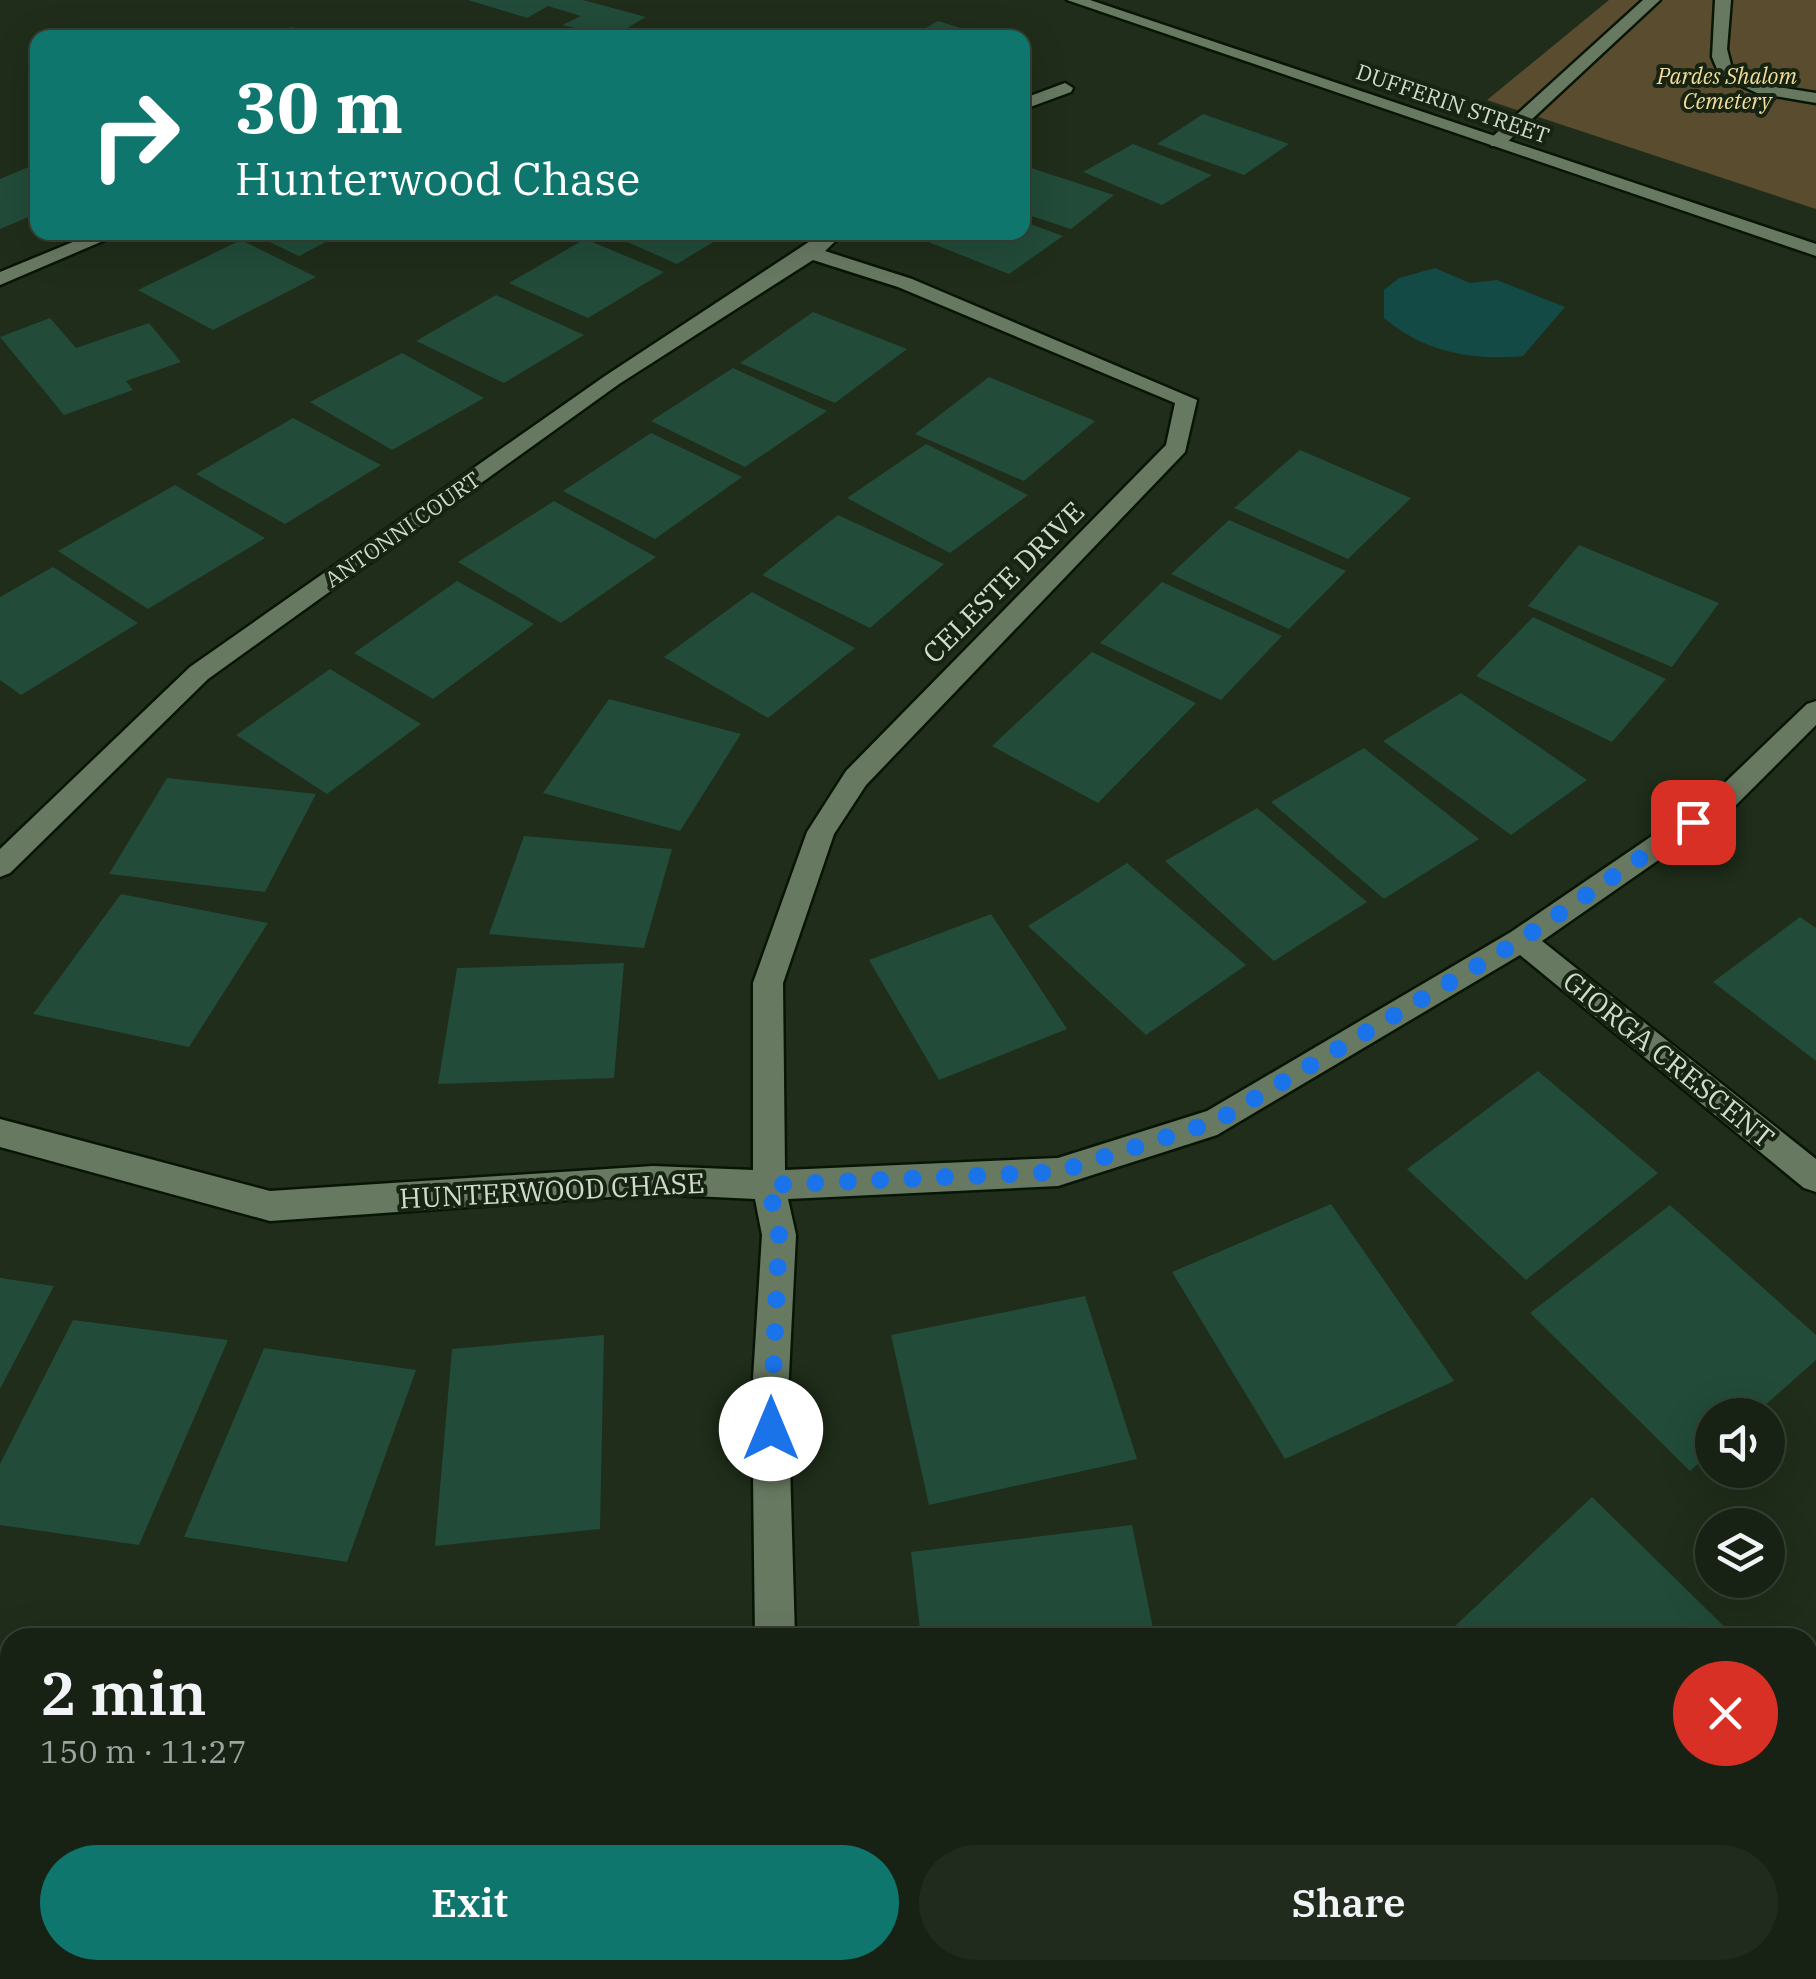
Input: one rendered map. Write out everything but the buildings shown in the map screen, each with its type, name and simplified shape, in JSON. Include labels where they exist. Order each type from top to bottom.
[{"type":"street","name":"DUFFERIN STREET","points":[[1075,0],[1816,250]]},
{"type":"street","points":[[1497,142],[1652,0]]},
{"type":"street","points":[[1723,0],[1721,64],[1727,74],[1775,92],[1816,98]]},
{"type":"street","points":[[1030,102],[1065,88]]},
{"type":"street","points":[[0,279],[95,240]]},
{"type":"street","name":"ANTONNI COURT","points":[[0,866],[198,673],[612,380],[811,254],[827,240]]},
{"type":"street","name":"CELESTE DRIVE","points":[[769,1185],[768,983],[821,832],[856,778],[1177,447],[1186,400],[905,283],[811,254]]},
{"type":"street","name":"HUNTERWOOD CHASE","points":[[0,1133],[270,1206],[653,1180],[769,1185],[1058,1172],[1217,1121],[1521,940],[1722,802],[1816,710]]},
{"type":"street","name":"GIORGA CRESCENT","points":[[1521,940],[1816,1178]]},
{"type":"street","points":[[769,1185],[779,1235],[770,1394],[775,1628]]},
{"type":"green space","name":"Pardes Shalom Cemetery","points":[[1609,0],[1816,0],[1816,209],[1487,100]]},
{"type":"water","points":[[1435,268],[1470,283],[1497,280],[1565,307],[1523,356],[1485,357],[1449,352],[1415,339],[1384,318],[1384,290],[1399,278]]},
{"type":"route","points":[[771,1429],[779,1235],[769,1185],[1058,1172],[1217,1121],[1521,940],[1693,822]]}]
